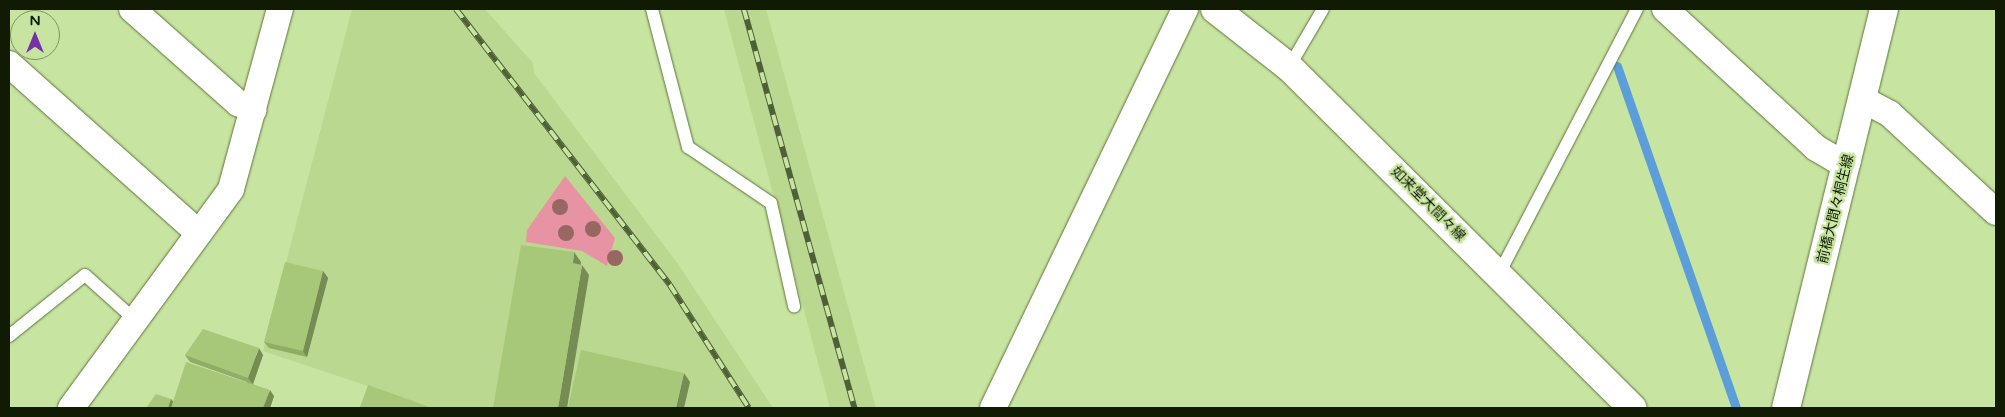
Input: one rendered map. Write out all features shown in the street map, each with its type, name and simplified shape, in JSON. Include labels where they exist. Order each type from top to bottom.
[{"type":"main road","name":"如来堂大間々線","points":[[1215,9],[1289,67],[1632,408]]},
{"type":"main road","name":"前橋大間々桐生線","points":[[1786,408],[1848,162],[1884,9]]},
{"type":"street","points":[[132,9],[238,103],[253,110]]},
{"type":"street","points":[[71,408],[134,318],[231,189],[280,9]]},
{"type":"street","points":[[992,408],[1185,9]]},
{"type":"street","points":[[1665,9],[1816,148],[1835,160],[1848,162]]},
{"type":"street","points":[[9,64],[199,233]]},
{"type":"street","points":[[1862,99],[1890,114],[1996,212]]},
{"type":"lane","points":[[652,9],[688,147],[770,203],[794,306]]},
{"type":"lane","points":[[1289,67],[1323,9]]},
{"type":"lane","points":[[1499,274],[1637,9]]},
{"type":"lane","points":[[9,336],[85,275],[134,318]]},
{"type":"shaded area","points":[[352,9],[485,9],[533,63],[534,73],[678,264],[773,408],[434,408],[263,351]],"holes":[[[615,238],[607,265],[582,251]]]},
{"type":"shaded area","points":[[724,9],[766,9],[876,408],[830,408]]},
{"type":"shaded area","points":[[565,176],[615,238],[607,266],[582,251],[526,242],[527,230]]},
{"type":"building","points":[[521,245],[574,252],[573,263],[582,265],[558,408],[493,408]]},
{"type":"building","points":[[285,262],[323,271],[303,351],[264,342]]},
{"type":"building","points":[[203,329],[259,348],[248,378],[185,355]]},
{"type":"building","points":[[581,350],[684,373],[676,408],[568,408]]},
{"type":"building","points":[[186,362],[270,390],[263,408],[171,408]]},
{"type":"building","points":[[368,385],[430,407],[430,408],[360,407]]},
{"type":"building","points":[[156,394],[171,399],[168,408],[146,408]]},
{"type":"waterway","points":[[1617,66],[1736,408]]},
{"type":"railway","points":[[456,9],[670,285],[749,408]]},
{"type":"railway","points":[[744,9],[855,408]]}]
